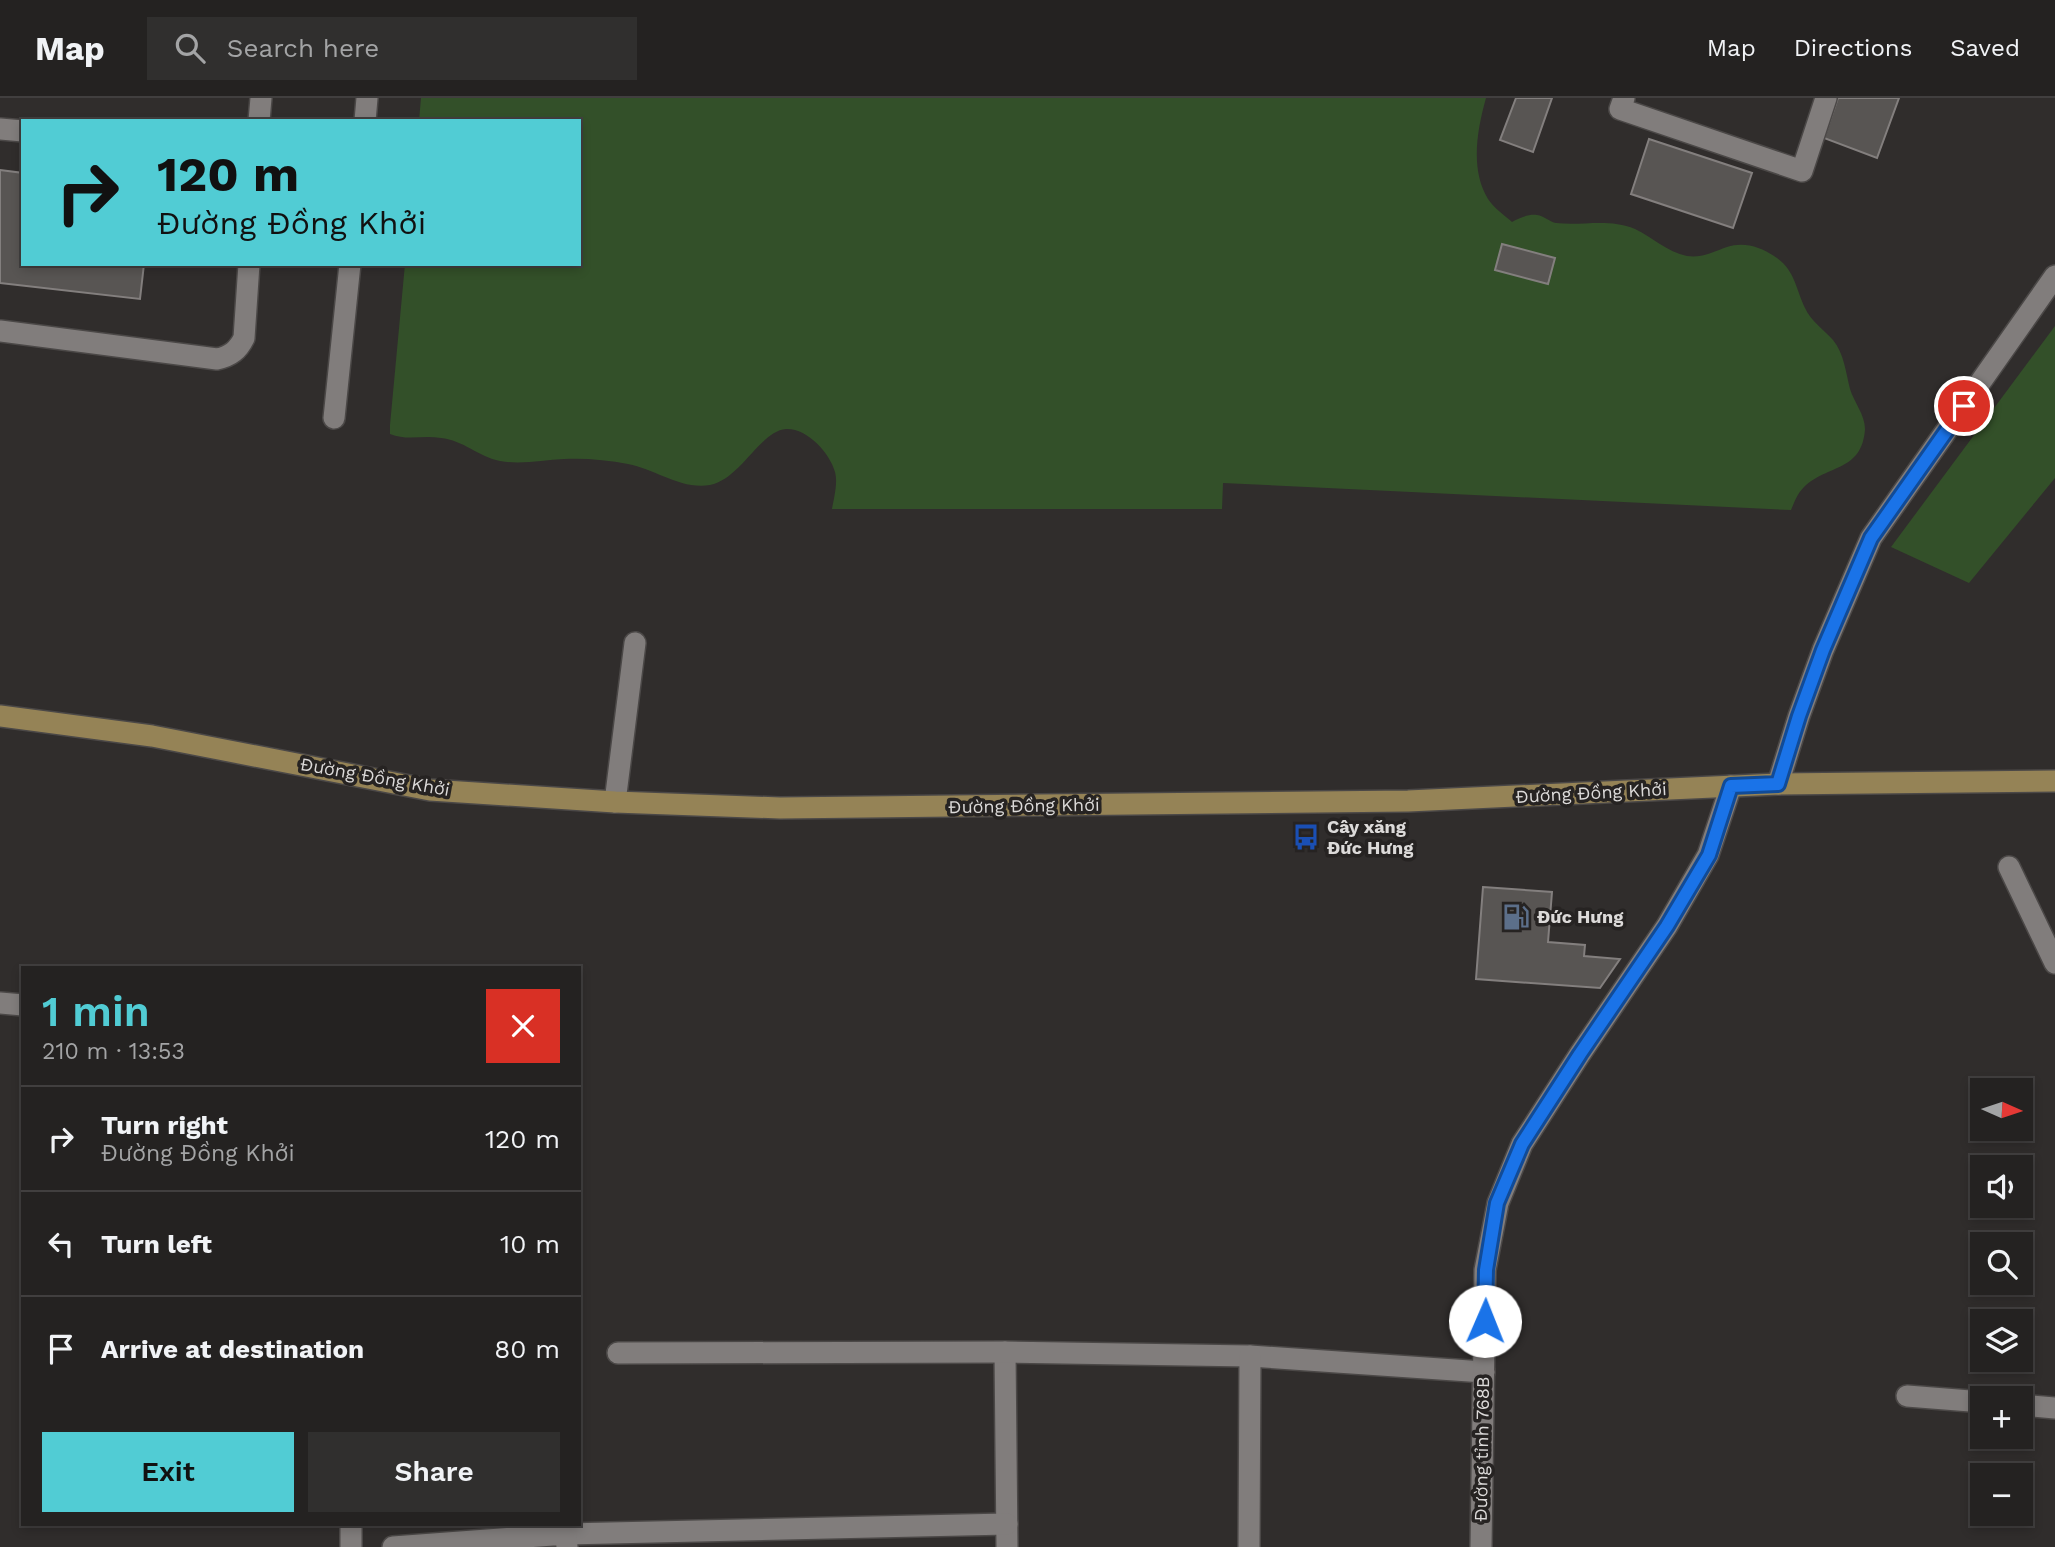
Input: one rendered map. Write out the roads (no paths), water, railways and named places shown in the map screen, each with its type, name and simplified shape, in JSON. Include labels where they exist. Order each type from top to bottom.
[{"type":"main road","name":"Đường Đồng Khởi","points":[[0,716],[152,736],[430,790],[615,802],[780,808],[1408,802],[1778,784],[2055,781]]},
{"type":"street","points":[[260,119],[261,98]]},
{"type":"street","points":[[365,119],[367,98]]},
{"type":"street","points":[[1624,98],[1620,110],[1802,171],[1826,98]]},
{"type":"street","points":[[0,129],[21,131]]},
{"type":"street","points":[[0,331],[217,359],[226,357],[240,346],[244,338],[249,266]]},
{"type":"street","points":[[334,418],[350,266]]},
{"type":"street","points":[[1778,784],[1823,650],[1871,538],[2055,276]]},
{"type":"street","points":[[615,802],[635,643]]},
{"type":"street","name":"Đường tỉnh 768B","points":[[1480,1547],[1486,1270],[1497,1203],[1522,1144],[1667,926],[1709,855],[1731,786]]},
{"type":"street","points":[[2009,867],[2055,963]]},
{"type":"street","points":[[0,1003],[21,1005]]},
{"type":"street","points":[[618,1353],[1005,1352],[1250,1356],[1484,1371]]},
{"type":"street","points":[[1005,1352],[1007,1547]]},
{"type":"street","points":[[1249,1547],[1250,1356]]},
{"type":"street","points":[[1907,1396],[1970,1401]]},
{"type":"street","points":[[2033,1406],[2055,1408]]},
{"type":"street","points":[[393,1547],[1007,1524]]},
{"type":"street","points":[[351,1526],[351,1547]]},
{"type":"place","name":"Cây xăng Đức Hưng","points":[[1306,837]]},
{"type":"place","name":"Đức Hưng","points":[[1516,917]]}]
